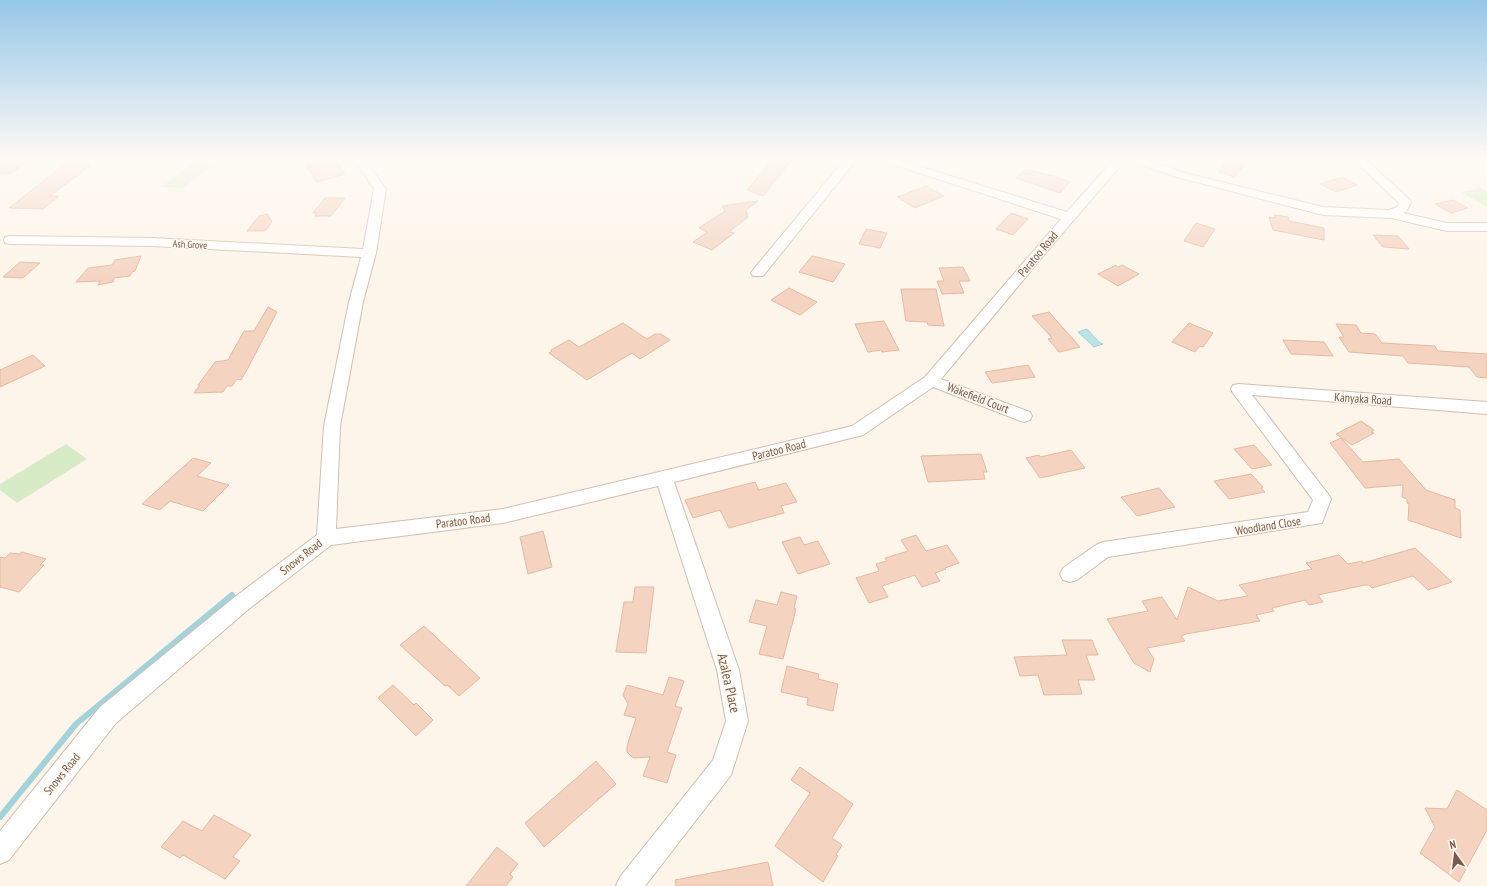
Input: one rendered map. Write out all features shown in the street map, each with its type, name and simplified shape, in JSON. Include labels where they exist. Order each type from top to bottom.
[{"type":"street","name":"Snows Road","points":[[2,847],[108,715],[243,602],[326,538],[332,426],[356,302],[369,253],[378,200]]},
{"type":"street","points":[[758,273],[817,200]]},
{"type":"street","points":[[1016,200],[1069,217]]},
{"type":"street","name":"Paratoo Road","points":[[326,538],[503,516],[857,431],[931,381],[1084,200]]},
{"type":"street","points":[[1281,200],[1323,211],[1391,214],[1447,227],[1487,227]]},
{"type":"street","points":[[1391,214],[1402,208],[1405,202],[1403,200]]},
{"type":"street","name":"Ash Grove","points":[[10,240],[152,242],[369,253]]},
{"type":"street","name":"Wakefield Court","points":[[931,381],[1024,416]]},
{"type":"street","name":"Kanyaka Road","points":[[1239,389],[1487,408]]},
{"type":"street","name":"Woodland Close","points":[[1070,574],[1103,550],[1315,518],[1322,500],[1239,389]]},
{"type":"street","name":"Azalea Place","points":[[629,886],[723,767],[737,722],[728,670],[664,478]]},
{"type":"green space","points":[[1475,200],[1487,200],[1487,207]]},
{"type":"green space","points":[[66,444],[87,459],[17,503],[0,490],[0,484]]},
{"type":"water","points":[[1087,329],[1099,342],[1103,344],[1094,347],[1078,332]]},
{"type":"building","points":[[19,200],[54,200],[43,209],[9,208]]},
{"type":"building","points":[[323,200],[343,200],[331,216],[315,216],[317,213],[313,213]]},
{"type":"building","points":[[902,200],[933,200],[915,208]]},
{"type":"building","points":[[1454,200],[1468,208],[1451,213],[1435,204]]},
{"type":"building","points":[[758,201],[746,210],[748,217],[729,232],[734,233],[712,250],[693,242],[707,232],[699,228],[725,211],[722,206]]},
{"type":"building","points":[[1011,213],[1028,219],[1013,235],[996,229]]},
{"type":"building","points":[[267,214],[272,222],[265,231],[247,231],[259,216]]},
{"type":"building","points":[[1274,215],[1288,217],[1289,221],[1324,228],[1324,240],[1273,230],[1269,217],[1275,218]]},
{"type":"building","points":[[1196,223],[1215,229],[1203,247],[1184,241]]},
{"type":"building","points":[[866,229],[887,233],[880,248],[859,244]]},
{"type":"building","points":[[1373,235],[1398,236],[1409,249],[1383,247]]},
{"type":"building","points":[[141,256],[135,271],[132,272],[130,276],[114,278],[113,282],[98,285],[100,281],[76,282],[88,268],[112,265],[115,260]]},
{"type":"building","points":[[812,256],[845,264],[833,282],[799,272]]},
{"type":"building","points":[[20,262],[40,263],[23,278],[3,277]]},
{"type":"building","points":[[1116,265],[1118,267],[1122,265],[1139,274],[1118,286],[1098,274]]},
{"type":"building","points":[[963,267],[970,281],[959,281],[964,293],[942,294],[937,281],[944,281],[939,268]]},
{"type":"building","points":[[789,288],[817,302],[800,315],[771,300]]},
{"type":"building","points":[[901,289],[936,289],[944,326],[928,325],[927,322],[906,321]]},
{"type":"building","points":[[268,307],[277,312],[241,380],[237,379],[232,386],[227,386],[223,392],[194,393],[215,362],[228,360],[244,331],[254,331]]},
{"type":"building","points":[[1049,312],[1080,347],[1059,352],[1048,339],[1052,338],[1032,316]]},
{"type":"building","points":[[884,321],[899,350],[868,352],[855,324]]},
{"type":"building","points":[[623,323],[647,339],[655,334],[661,334],[670,340],[640,359],[632,353],[587,380],[549,353],[552,351],[551,350],[569,340],[579,347]]},
{"type":"building","points":[[1189,323],[1213,333],[1203,347],[1200,346],[1195,352],[1172,342]]},
{"type":"building","points":[[1336,324],[1356,325],[1361,333],[1375,334],[1382,343],[1435,346],[1438,351],[1487,354],[1487,378],[1477,377],[1469,367],[1408,363],[1403,356],[1349,352],[1339,337],[1344,337]]},
{"type":"building","points":[[1283,340],[1324,342],[1333,356],[1291,354]]},
{"type":"building","points":[[33,355],[45,366],[0,387],[0,370]]},
{"type":"building","points":[[1028,365],[1035,377],[992,383],[985,372]]},
{"type":"building","points":[[1361,421],[1374,430],[1371,432],[1374,433],[1352,445],[1336,434]]},
{"type":"building","points":[[1341,438],[1363,462],[1399,459],[1426,490],[1455,500],[1455,508],[1460,510],[1461,538],[1408,520],[1409,504],[1407,503],[1407,499],[1402,497],[1403,485],[1365,488],[1330,443]]},
{"type":"building","points":[[1254,445],[1272,465],[1252,469],[1234,449]]},
{"type":"building","points":[[1071,450],[1085,468],[1040,478],[1026,458],[1039,455],[1040,457]]},
{"type":"building","points":[[981,454],[987,472],[983,472],[985,479],[928,482],[921,456]]},
{"type":"building","points":[[193,458],[211,463],[197,476],[229,485],[203,511],[170,501],[160,510],[142,504]]},
{"type":"building","points":[[1251,474],[1263,487],[1261,488],[1265,492],[1229,499],[1214,481]]},
{"type":"building","points":[[755,482],[759,490],[786,483],[797,502],[781,506],[784,513],[729,528],[720,510],[693,518],[685,500]]},
{"type":"building","points":[[1159,488],[1175,507],[1137,516],[1121,497]]},
{"type":"building","points":[[543,531],[552,567],[528,574],[520,537]]},
{"type":"building","points":[[916,535],[926,551],[947,545],[959,563],[935,573],[940,581],[922,587],[915,575],[882,586],[888,597],[869,603],[856,578],[879,571],[876,564],[887,561],[885,558],[908,551],[901,540]]},
{"type":"building","points":[[800,537],[804,545],[818,541],[830,564],[798,574],[782,542]]},
{"type":"building","points":[[1415,548],[1452,582],[1428,590],[1413,576],[1372,588],[1369,585],[1365,585],[1318,595],[1323,602],[1309,605],[1305,600],[1272,608],[1274,611],[1256,615],[1260,621],[1186,634],[1181,636],[1185,641],[1147,648],[1154,659],[1150,672],[1134,663],[1107,619],[1148,611],[1142,601],[1162,597],[1177,620],[1188,587],[1218,601],[1248,596],[1239,585],[1312,569],[1306,563],[1339,555],[1348,564],[1362,561],[1363,563]]},
{"type":"building","points":[[22,552],[46,559],[40,565],[44,565],[19,592],[0,587],[0,557],[5,558],[10,553],[19,554]]},
{"type":"building","points":[[635,587],[654,587],[646,653],[616,652],[624,602],[633,602]]},
{"type":"building","points":[[781,592],[797,596],[794,608],[796,609],[783,659],[759,654],[767,626],[749,622],[756,600],[777,605]]},
{"type":"building","points":[[424,626],[480,678],[459,696],[447,685],[445,686],[400,645]]},
{"type":"building","points":[[1062,640],[1092,640],[1098,655],[1086,655],[1095,680],[1078,680],[1082,694],[1044,695],[1038,675],[1020,676],[1014,657],[1067,655]]},
{"type":"building","points":[[787,666],[819,674],[818,679],[838,684],[833,711],[807,705],[808,698],[781,692]]},
{"type":"building","points":[[669,677],[684,681],[675,706],[682,708],[667,752],[676,755],[667,783],[643,776],[650,757],[633,758],[627,752],[627,746],[636,718],[624,715],[628,704],[623,695],[627,685],[663,695]]},
{"type":"building","points":[[393,685],[414,705],[416,703],[433,720],[416,736],[378,698]]},
{"type":"building","points":[[596,761],[616,784],[544,847],[525,823]]},
{"type":"building","points":[[800,767],[853,804],[832,838],[842,845],[836,855],[838,856],[823,882],[775,846],[810,793],[791,780]]},
{"type":"building","points":[[1457,790],[1487,810],[1487,830],[1459,882],[1420,853],[1435,827],[1425,808],[1447,809]]},
{"type":"building","points":[[214,815],[251,835],[233,857],[240,861],[225,879],[183,855],[180,858],[161,847],[183,821],[202,831]]},
{"type":"building","points":[[497,847],[518,864],[510,874],[513,877],[506,886],[466,886]]},
{"type":"building","points":[[768,862],[773,886],[676,886],[675,880]]},
{"type":"waterway","points":[[0,817],[76,724],[232,595]]}]
